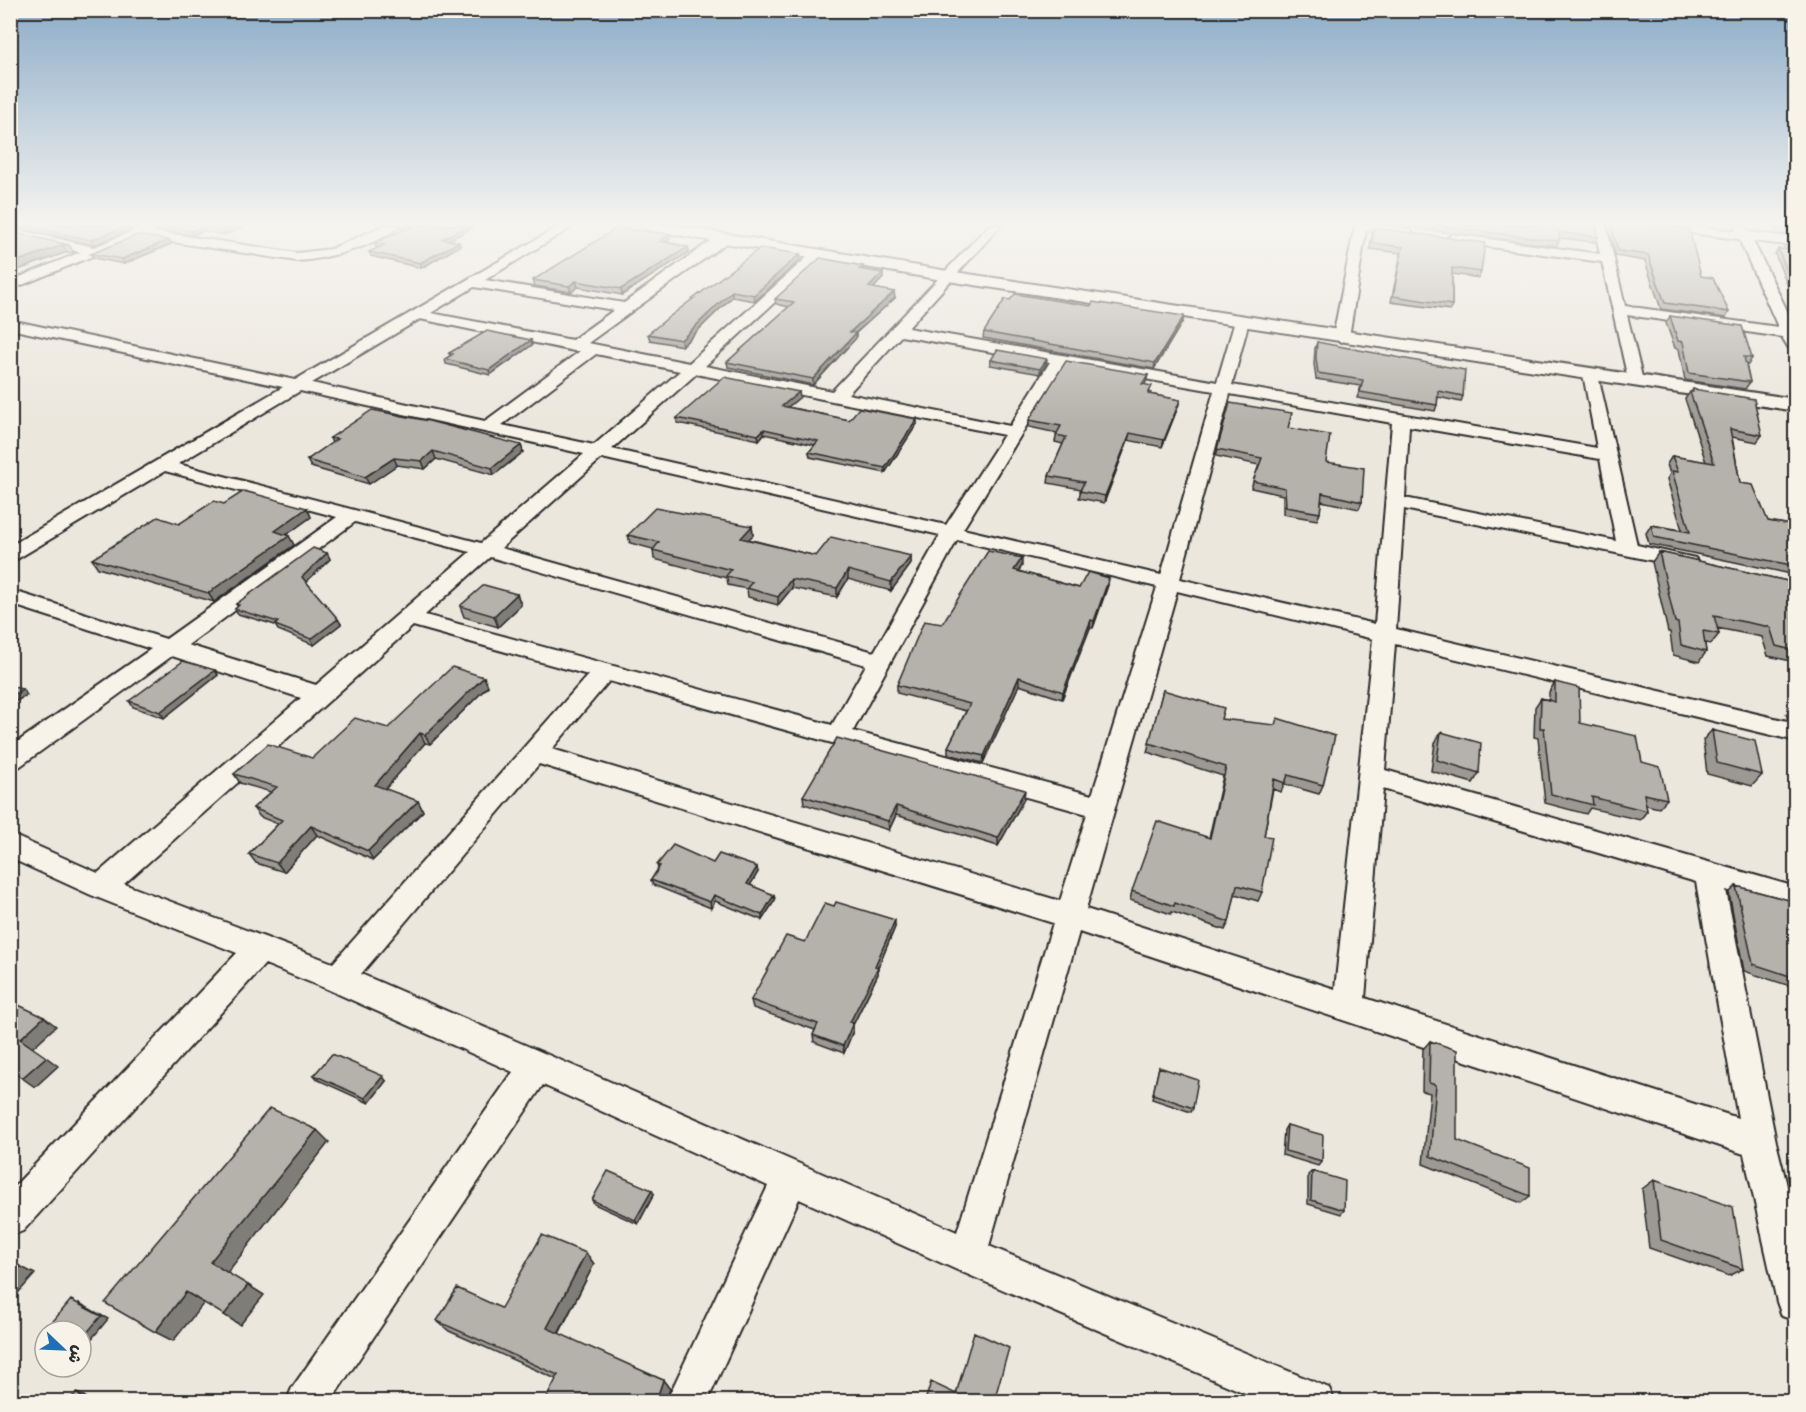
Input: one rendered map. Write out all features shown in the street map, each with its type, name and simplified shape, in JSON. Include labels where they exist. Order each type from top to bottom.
[{"type":"street","points":[[10,555],[456,291]]},
{"type":"street","points":[[524,291],[626,308]]},
{"type":"street","points":[[574,346],[650,291]]},
{"type":"street","points":[[101,887],[598,452],[778,291]]},
{"type":"street","points":[[836,398],[934,291]]},
{"type":"street","points":[[1045,291],[1796,405]]},
{"type":"street","points":[[1341,337],[1349,291]]},
{"type":"street","points":[[1615,291],[1635,381]]},
{"type":"street","points":[[1772,291],[1792,334],[1796,349]]},
{"type":"street","points":[[1619,309],[1792,334]]},
{"type":"street","points":[[416,315],[1015,432]]},
{"type":"street","points":[[968,1256],[1169,582],[1242,321]]},
{"type":"street","points":[[10,324],[298,384],[1169,582],[1796,732]]},
{"type":"street","points":[[897,331],[1606,455]]},
{"type":"street","points":[[488,427],[593,350]]},
{"type":"street","points":[[838,736],[951,533],[1060,359]]},
{"type":"street","points":[[1591,374],[1627,548]]},
{"type":"street","points":[[1349,1007],[1385,634],[1401,418]]},
{"type":"street","points":[[162,465],[486,550],[880,661]]},
{"type":"street","points":[[1396,502],[1707,566]]},
{"type":"street","points":[[10,760],[352,515]]},
{"type":"street","points":[[10,597],[320,695]]},
{"type":"street","points":[[408,618],[1102,808]]},
{"type":"street","points":[[338,979],[604,672]]},
{"type":"street","points":[[534,753],[1070,915],[1759,1142]]},
{"type":"street","points":[[1371,776],[1709,876],[1796,899]]},
{"type":"street","points":[[10,845],[101,887],[338,979],[968,1256],[1315,1401]]},
{"type":"street","points":[[1709,876],[1759,1142],[1796,1302]]},
{"type":"street","points":[[10,1218],[261,948]]},
{"type":"street","points":[[306,1401],[537,1066]]},
{"type":"street","points":[[687,1401],[790,1178]]},
{"type":"building","points":[[703,291],[759,291],[754,295],[732,291],[681,340],[648,334]]},
{"type":"building","points":[[784,291],[894,292],[850,332],[856,333],[813,379],[727,362],[794,302],[775,299]]},
{"type":"building","points":[[1394,291],[1452,291],[1452,305],[1393,296]]},
{"type":"building","points":[[1661,291],[1719,291],[1729,312],[1665,303]]},
{"type":"building","points":[[1015,294],[1091,306],[1093,302],[1184,316],[1155,363],[984,332],[1005,299],[1010,300]]},
{"type":"building","points":[[1670,316],[1742,326],[1752,358],[1744,357],[1750,382],[1689,373],[1683,342],[1678,341]]},
{"type":"building","points":[[487,331],[531,340],[489,370],[445,359],[453,354],[449,353]]},
{"type":"building","points":[[1317,342],[1465,370],[1463,396],[1438,391],[1437,405],[1360,392],[1363,380],[1318,373]]},
{"type":"building","points":[[997,350],[1047,359],[1040,369],[991,360]]},
{"type":"building","points":[[1066,361],[1148,375],[1142,384],[1152,386],[1148,394],[1180,400],[1164,440],[1130,433],[1105,496],[1080,491],[1084,482],[1049,476],[1066,437],[1056,435],[1061,426],[1029,420]]},
{"type":"building","points":[[724,377],[799,392],[782,406],[849,420],[859,408],[917,419],[885,468],[809,452],[818,441],[764,429],[758,435],[677,418]]},
{"type":"building","points":[[1693,389],[1754,399],[1762,435],[1730,429],[1740,483],[1753,485],[1768,521],[1796,526],[1796,566],[1654,537],[1651,525],[1690,532],[1672,471],[1678,472],[1672,456],[1714,463],[1690,392],[1693,392]]},
{"type":"building","points":[[1230,403],[1292,413],[1288,428],[1330,435],[1326,462],[1364,468],[1362,502],[1322,493],[1320,513],[1286,507],[1285,488],[1253,481],[1262,458],[1217,449]]},
{"type":"building","points":[[372,410],[429,421],[521,445],[492,468],[433,451],[422,461],[394,458],[365,477],[307,460],[337,439],[330,438]]},
{"type":"building","points":[[244,491],[307,508],[275,531],[289,536],[208,593],[92,559],[158,517],[179,524],[214,501],[224,504]]},
{"type":"building","points":[[655,508],[752,526],[741,538],[816,556],[831,537],[911,556],[891,582],[848,570],[837,588],[791,579],[778,597],[747,588],[752,582],[726,576],[731,570],[653,550],[659,542],[628,535]]},
{"type":"building","points":[[313,548],[327,553],[302,577],[338,619],[311,639],[275,625],[278,622],[235,609],[239,605],[236,604]]},
{"type":"building","points":[[988,551],[1022,558],[1014,570],[1079,588],[1088,572],[1109,578],[1094,621],[1091,620],[1063,692],[1019,677],[984,756],[948,747],[970,704],[897,685],[924,621],[942,624]]},
{"type":"building","points":[[1659,552],[1796,583],[1796,651],[1776,646],[1770,627],[1714,616],[1719,634],[1703,631],[1706,652],[1681,645],[1678,623],[1675,622]]},
{"type":"building","points":[[484,585],[517,594],[494,616],[460,606]]},
{"type":"building","points":[[183,661],[215,670],[160,712],[129,701]]},
{"type":"building","points":[[452,667],[484,677],[425,735],[420,733],[375,785],[418,801],[368,851],[311,826],[277,863],[249,854],[282,820],[253,808],[277,787],[234,774],[268,744],[312,758],[355,718],[388,728]]},
{"type":"building","points":[[1555,682],[1579,688],[1580,723],[1637,736],[1642,762],[1660,767],[1667,799],[1644,794],[1647,811],[1592,797],[1593,805],[1551,794],[1544,728],[1540,728],[1541,698],[1555,702]]},
{"type":"building","points":[[10,686],[22,689],[10,697]]},
{"type":"building","points":[[1163,690],[1224,708],[1221,719],[1275,725],[1277,718],[1335,736],[1323,785],[1288,775],[1285,783],[1274,779],[1264,836],[1272,837],[1262,892],[1237,885],[1229,922],[1132,891],[1157,821],[1210,838],[1226,767],[1149,743]]},
{"type":"building","points":[[1712,730],[1755,741],[1762,775],[1717,763]]},
{"type":"building","points":[[1441,732],[1481,743],[1479,773],[1437,760]]},
{"type":"building","points":[[837,738],[1025,790],[998,838],[896,806],[888,821],[803,796]]},
{"type":"building","points":[[673,845],[713,863],[719,854],[757,867],[747,884],[774,895],[762,915],[714,895],[710,902],[651,880],[660,866],[657,865]]},
{"type":"building","points":[[1736,886],[1796,902],[1796,978],[1753,964]]},
{"type":"building","points":[[836,902],[895,920],[875,966],[878,967],[850,1022],[853,1023],[843,1046],[813,1035],[818,1024],[751,1000],[786,936],[805,942],[825,903],[834,906]]},
{"type":"building","points":[[10,1001],[44,1017],[20,1039],[46,1057],[22,1078],[10,1070]]},
{"type":"building","points":[[1430,1041],[1457,1050],[1457,1140],[1530,1168],[1530,1196],[1430,1156],[1436,1085],[1429,1083]]},
{"type":"building","points":[[332,1054],[383,1076],[365,1098],[314,1075]]},
{"type":"building","points":[[1159,1067],[1198,1080],[1193,1108],[1153,1094]]},
{"type":"building","points":[[270,1108],[317,1130],[210,1262],[248,1285],[224,1315],[186,1292],[155,1332],[105,1303]]},
{"type":"building","points":[[1287,1125],[1323,1135],[1322,1161],[1285,1151]]},
{"type":"building","points":[[608,1171],[652,1190],[635,1220],[592,1200]]},
{"type":"building","points":[[1312,1171],[1345,1181],[1344,1210],[1311,1200]]},
{"type":"building","points":[[1654,1180],[1733,1207],[1743,1269],[1661,1240]]},
{"type":"building","points":[[542,1235],[586,1253],[547,1328],[663,1380],[658,1395],[698,1396],[711,1401],[545,1401],[558,1375],[437,1321],[457,1288],[501,1308]]},
{"type":"building","points":[[10,1262],[20,1267],[10,1278]]},
{"type":"building","points":[[71,1300],[101,1316],[93,1326],[93,1319],[55,1319]]},
{"type":"building","points":[[974,1332],[1009,1348],[994,1401],[925,1401],[931,1382],[956,1394]]},
{"type":"building","points":[[76,1393],[86,1401],[68,1401]]}]
